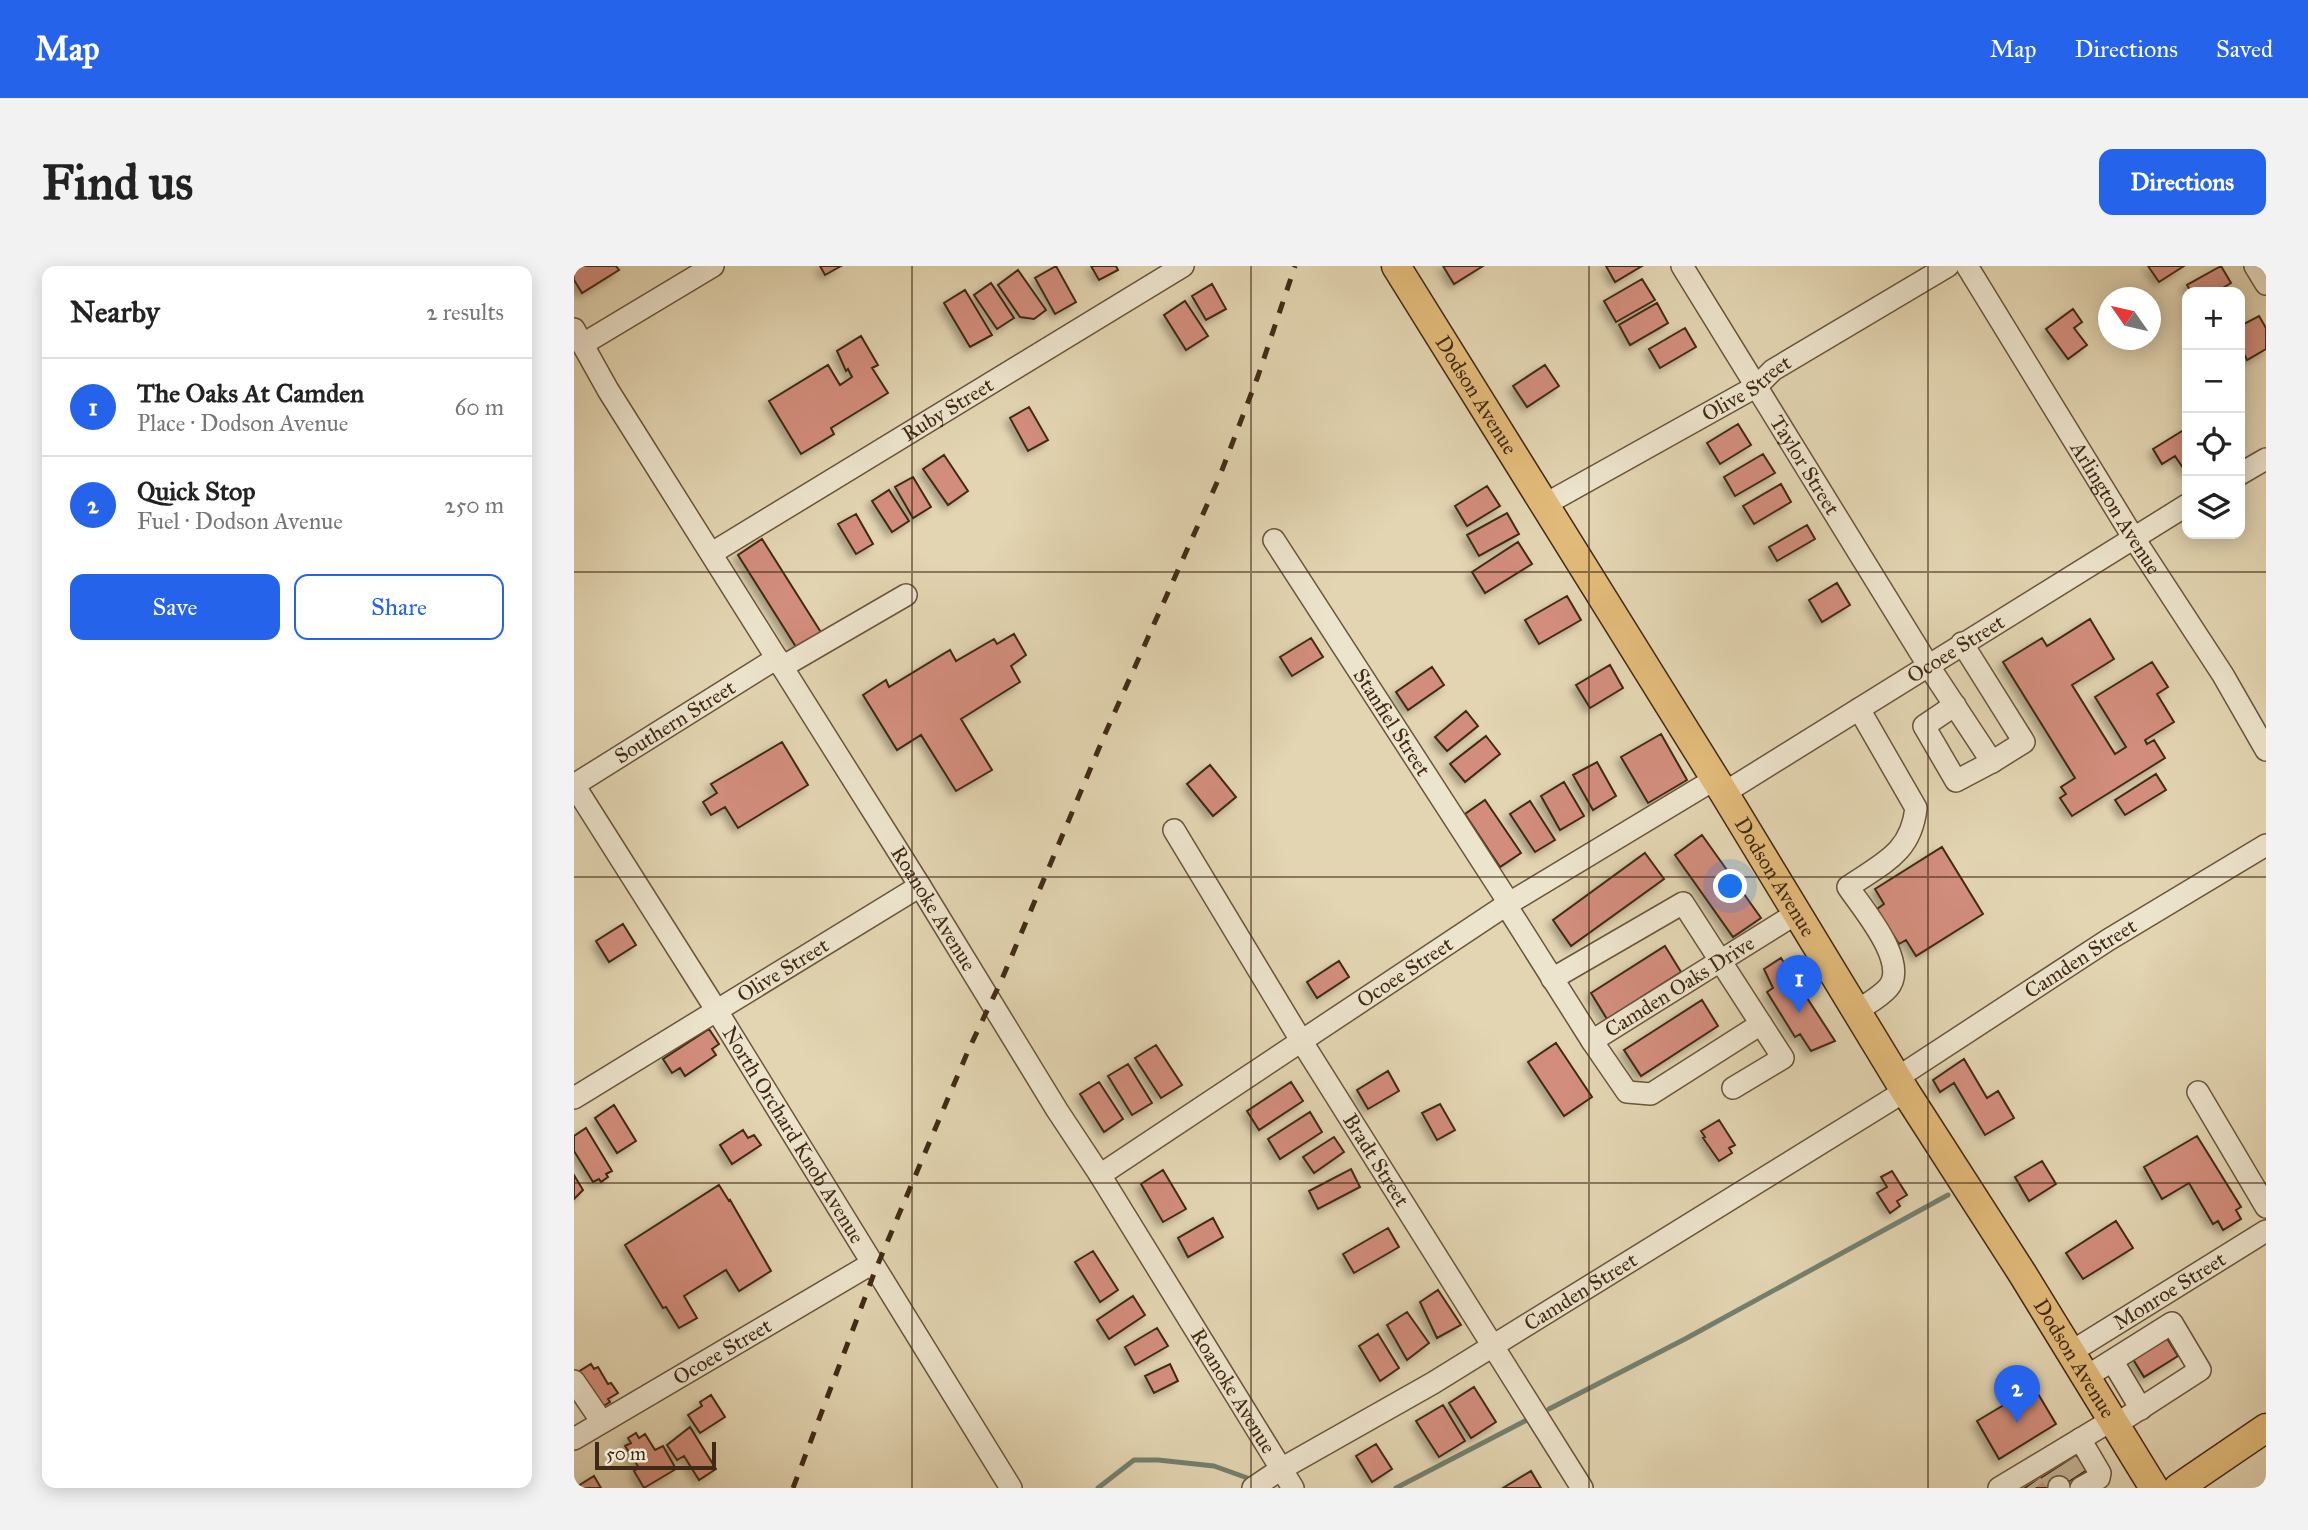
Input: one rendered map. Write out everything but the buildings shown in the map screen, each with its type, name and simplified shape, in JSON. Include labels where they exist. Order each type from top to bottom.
[{"type":"main road","name":"Dodson Avenue","points":[[1396,266],[2154,1488]]},
{"type":"main road","points":[[2178,1488],[2266,1428]]},
{"type":"street","points":[[578,336],[713,266]]},
{"type":"street","name":"Ruby Street","points":[[712,553],[1183,266]]},
{"type":"street","name":"Taylor Street","points":[[1682,266],[1928,664],[1992,762]]},
{"type":"street","name":"Olive Street","points":[[1544,505],[1757,386],[1773,370],[1948,266]]},
{"type":"street","name":"Arlington Avenue","points":[[1967,266],[2133,537],[2223,675],[2266,750]]},
{"type":"street","points":[[2255,266],[2266,284]]},
{"type":"street","name":"Roanoke Avenue","points":[[578,336],[608,390],[920,886],[1293,1488]]},
{"type":"street","points":[[2245,471],[2266,458]]},
{"type":"street","name":"Ocoee Street","points":[[1100,1175],[1507,904],[1858,709],[2182,508]]},
{"type":"street","name":"Stanfiel Street","points":[[1274,540],[1507,904]]},
{"type":"street","name":"Southern Street","points":[[574,785],[779,663],[905,595]]},
{"type":"street","points":[[1955,705],[1924,726],[1956,782],[2024,742],[1962,643]]},
{"type":"street","points":[[1857,1011],[1888,988],[1894,978],[1895,965],[1888,948],[1848,887],[1891,858],[1907,841],[1914,826],[1916,808],[1858,709]]},
{"type":"street","name":"North Orchard Knob Avenue","points":[[574,785],[717,1011],[1011,1488]]},
{"type":"street","name":"Bradt Street","points":[[1174,830],[1302,1042],[1582,1488]]},
{"type":"street","name":"Camden Street","points":[[1253,1488],[1494,1345],[1901,1084],[2108,940],[2266,845]]},
{"type":"street","name":"Olive Street","points":[[574,1098],[920,886]]},
{"type":"street","points":[[1552,979],[1683,903],[1783,1058],[1733,1088]]},
{"type":"street","name":"Camden Oaks Drive","points":[[1507,904],[1592,1041],[1797,913]]},
{"type":"street","points":[[1592,1041],[1627,1092],[1651,1094],[1761,1024]]},
{"type":"street","points":[[2198,1092],[2266,1207]]},
{"type":"street","name":"Monroe Street","points":[[2071,1352],[2266,1231]]},
{"type":"street","name":"Ocoee Street","points":[[574,1440],[871,1264]]},
{"type":"street","points":[[2058,1475],[2080,1439],[2141,1409],[2200,1370],[2158,1298]]},
{"type":"street","points":[[2086,1377],[2172,1323]]},
{"type":"street","points":[[2113,1362],[2141,1409]]},
{"type":"street","points":[[574,1381],[602,1422]]},
{"type":"street","points":[[2005,1487],[2058,1475],[2099,1478],[2100,1473],[2080,1439]]},
{"type":"waterway","points":[[1549,1409],[1685,1339],[1948,1195]]},
{"type":"waterway","points":[[1396,1488],[1525,1421]]},
{"type":"waterway","points":[[1098,1488],[1134,1460],[1214,1466],[1253,1480]]},
{"type":"tunnel","points":[[2067,1462],[2076,1476]]},
{"type":"tunnel","points":[[2050,1473],[2059,1487]]},
{"type":"tunnel","points":[[2032,1484],[2035,1488]]},
{"type":"railway","points":[[793,1488],[875,1271],[1105,734],[1219,478],[1258,376],[1295,266]]},
{"type":"place","name":"The Oaks At Camden","points":[[1799,1013]]},
{"type":"place","name":"Quick Stop","points":[[2017,1423]]}]
